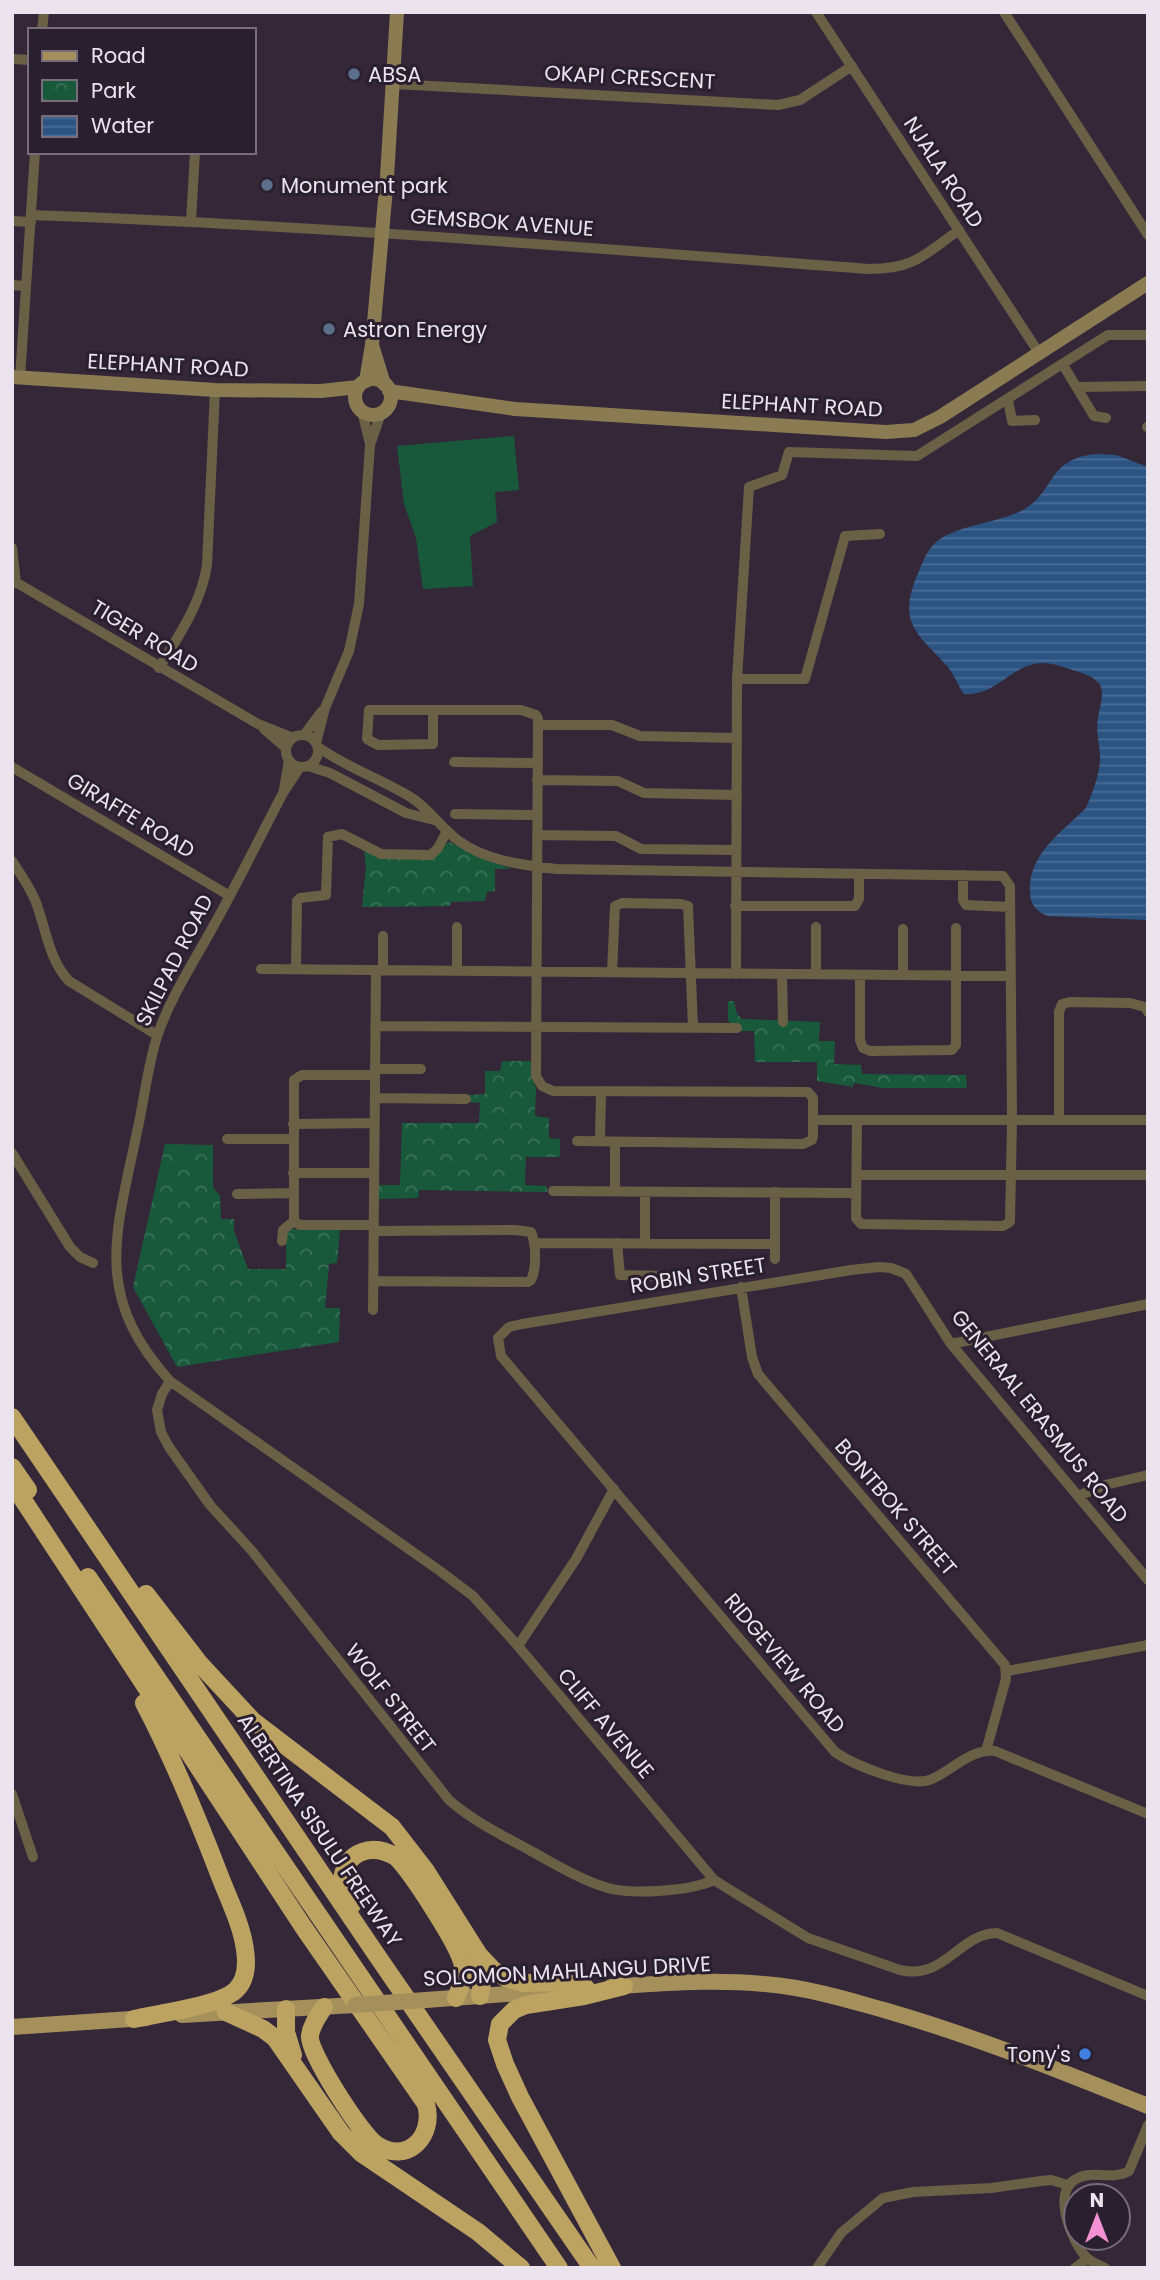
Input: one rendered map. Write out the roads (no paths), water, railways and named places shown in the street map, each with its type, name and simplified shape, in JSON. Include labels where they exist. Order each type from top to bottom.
[{"type":"highway","name":"ALBERTINA SISULU FREEWAY","points":[[12,1416],[592,2268]]},
{"type":"highway","points":[[12,1467],[559,2268]]},
{"type":"highway","points":[[12,1483],[304,1928],[426,2104],[428,2128],[421,2140],[408,2149],[400,2152],[384,2149],[369,2138],[313,2052],[310,2034],[324,2007]]},
{"type":"highway","points":[[72,1505],[86,1517],[200,1664],[253,1721],[392,1827],[426,1871],[479,1955],[500,1975],[514,1981],[563,1982],[586,1988]]},
{"type":"highway","points":[[47,1536],[157,1727],[208,1843],[245,1947],[247,1964],[243,1979],[235,1991],[225,1997],[134,2019]]},
{"type":"highway","points":[[453,1998],[463,1974],[462,1960],[402,1863],[388,1852],[380,1850],[356,1853],[346,1865],[342,1879],[354,1909],[552,2199],[568,2233]]},
{"type":"highway","points":[[479,1955],[483,1976],[480,1996]]},
{"type":"highway","points":[[612,2268],[520,2097],[497,2040],[500,2024],[514,2010],[526,2005],[584,1996],[624,1986]]},
{"type":"highway","points":[[286,2009],[287,2038],[311,2089]]},
{"type":"highway","points":[[226,2012],[263,2029],[275,2038],[341,2133],[361,2153],[478,2232],[521,2268]]},
{"type":"main road","name":"SOLOMON MAHLANGU DRIVE","points":[[12,2027],[682,1982],[738,1983],[793,1988],[830,1995],[943,2027],[1016,2052],[1148,2106]]},
{"type":"street","points":[[370,444],[355,398],[362,384],[372,345],[394,84],[397,12]]},
{"type":"street","name":"NJALA ROAD","points":[[816,12],[1038,353]]},
{"type":"street","points":[[1004,12],[1147,233]]},
{"type":"street","name":"OKAPI CRESCENT","points":[[394,84],[778,105],[800,100],[852,66]]},
{"type":"street","points":[[16,378],[35,154]]},
{"type":"street","points":[[191,221],[195,154]]},
{"type":"street","name":"GEMSBOK AVENUE","points":[[12,221],[31,218],[191,221],[882,269],[906,265],[959,230]]},
{"type":"street","name":"ELEPHANT ROAD","points":[[386,398],[421,397],[515,409],[905,431],[921,427],[940,417],[1145,283]]},
{"type":"street","points":[[12,285],[25,286]]},
{"type":"street","points":[[736,974],[737,679],[749,487],[782,475],[789,452],[917,456],[1108,335],[1148,335]]},
{"type":"street","points":[[304,767],[318,757],[317,745],[325,708],[349,651],[359,604],[370,444],[386,398],[372,345]]},
{"type":"street","points":[[1063,365],[1094,416],[1106,418]]},
{"type":"street","name":"ELEPHANT ROAD","points":[[16,378],[215,390],[321,391],[362,384]]},
{"type":"street","points":[[362,384],[376,380],[386,398]]},
{"type":"street","points":[[1077,387],[1148,386]]},
{"type":"street","points":[[159,668],[197,605],[204,586],[215,390]]},
{"type":"street","name":"ELEPHANT ROAD","points":[[321,391],[359,407]]},
{"type":"street","points":[[359,407],[371,414],[386,398]]},
{"type":"street","points":[[1008,400],[1012,421],[1035,420]]},
{"type":"street","points":[[737,679],[805,678],[845,536],[880,534]]},
{"type":"street","points":[[12,548],[14,582]]},
{"type":"street","name":"TIGER ROAD","points":[[14,582],[258,724],[293,738]]},
{"type":"street","points":[[325,708],[304,735],[293,738],[286,748],[289,760],[304,767],[330,773],[406,813],[435,820]]},
{"type":"street","points":[[433,710],[433,744],[378,745],[368,739],[369,710],[433,710],[522,710],[536,715],[536,1076],[542,1086],[554,1091],[808,1092],[813,1098],[812,1140],[803,1143],[578,1141]]},
{"type":"street","name":"TIGER ROAD","points":[[258,724],[286,748]]},
{"type":"street","points":[[538,725],[612,726],[640,736],[737,738]]},
{"type":"street","points":[[304,735],[339,761],[410,797],[460,842],[480,852],[537,866],[556,869],[1003,876],[1010,886],[1010,1222],[1003,1226],[861,1224],[856,1218],[857,1121]]},
{"type":"street","name":"SKILPAD ROAD","points":[[283,793],[289,760]]},
{"type":"street","points":[[454,762],[538,762]]},
{"type":"street","name":"GIRAFFE ROAD","points":[[12,766],[230,896]]},
{"type":"street","name":"SKILPAD ROAD","points":[[117,1281],[116,1238],[157,1035],[184,978],[283,793],[304,767]]},
{"type":"street","points":[[537,780],[618,781],[644,793],[737,795]]},
{"type":"street","points":[[455,814],[537,815]]},
{"type":"street","points":[[296,969],[297,901],[300,898],[326,895],[328,837],[342,834],[381,854],[431,855],[447,831]]},
{"type":"street","points":[[537,835],[616,836],[641,849],[736,850]]},
{"type":"street","points":[[12,861],[32,892],[53,957],[63,975],[157,1035]]},
{"type":"street","points":[[736,906],[855,906],[859,900],[859,875]]},
{"type":"street","points":[[963,875],[963,900],[966,905],[1010,907]]},
{"type":"street","points":[[612,972],[615,906],[622,903],[688,906],[693,1027]]},
{"type":"street","points":[[816,927],[816,974]]},
{"type":"street","points":[[457,928],[457,971]]},
{"type":"street","points":[[860,975],[860,1040],[863,1048],[870,1051],[952,1050],[956,1045],[956,928]]},
{"type":"street","points":[[903,929],[903,975]]},
{"type":"street","points":[[373,1310],[375,1026],[383,936]]},
{"type":"street","points":[[261,969],[1011,976]]},
{"type":"street","points":[[782,974],[783,1022]]},
{"type":"street","points":[[1059,1120],[1059,1012],[1062,1004],[1130,1003],[1145,1007],[1148,1012]]},
{"type":"street","points":[[375,1026],[737,1028]]},
{"type":"street","points":[[374,1281],[528,1282],[535,1273],[531,1232],[300,1225],[295,1221],[293,1124],[294,1080],[298,1075],[421,1069]]},
{"type":"street","points":[[600,1141],[601,1091]]},
{"type":"street","points":[[375,1098],[466,1099]]},
{"type":"street","points":[[813,1120],[1148,1120]]},
{"type":"street","points":[[293,1124],[375,1124]]},
{"type":"street","points":[[228,1139],[293,1139]]},
{"type":"street","points":[[615,1142],[615,1191]]},
{"type":"street","points":[[12,1153],[70,1247],[80,1257],[93,1263]]},
{"type":"street","points":[[293,1173],[374,1173]]},
{"type":"street","points":[[856,1175],[1148,1175]]},
{"type":"street","points":[[553,1191],[856,1193]]},
{"type":"street","points":[[645,1192],[645,1243]]},
{"type":"street","points":[[775,1192],[775,1259]]},
{"type":"street","points":[[237,1194],[293,1193]]},
{"type":"street","points":[[282,1241],[283,1230],[295,1221]]},
{"type":"street","points":[[534,1243],[775,1244]]},
{"type":"street","points":[[617,1243],[620,1275],[666,1276]]},
{"type":"street","name":"ROBIN STREET","points":[[499,1335],[509,1327],[522,1324],[879,1266],[906,1274]]},
{"type":"street","name":"GENERAAL ERASMUS ROAD","points":[[906,1274],[951,1344],[1148,1580]]},
{"type":"street","name":"CLIFF AVENUE","points":[[117,1281],[133,1332],[144,1351],[170,1381],[460,1585],[518,1646],[714,1880],[808,1938],[900,1970],[918,1973],[924,1971],[941,1963],[975,1939],[997,1933],[1148,1996]]},
{"type":"street","name":"BONTBOK STREET","points":[[741,1287],[752,1357],[758,1374],[1002,1660],[1007,1671]]},
{"type":"street","points":[[951,1344],[1148,1304]]},
{"type":"street","name":"RIDGEVIEW ROAD","points":[[499,1335],[501,1356],[835,1752],[850,1761],[906,1781],[924,1782],[973,1755],[986,1751]]},
{"type":"street","name":"WOLF STREET","points":[[170,1381],[157,1410],[161,1432],[169,1447],[210,1505],[252,1551],[449,1800],[463,1813],[569,1871],[611,1889],[684,1889],[714,1880]]},
{"type":"street","points":[[1078,1496],[1105,1485],[1148,1475]]},
{"type":"street","points":[[518,1646],[576,1559],[614,1489]]},
{"type":"street","points":[[1148,1645],[1007,1671],[986,1751],[995,1751],[1148,1814]]},
{"type":"street","points":[[13,1801],[33,1857]]},
{"type":"street","points":[[1073,2182],[1082,2176],[1117,2176],[1129,2171],[1148,2126]]},
{"type":"street","points":[[817,2268],[841,2233],[883,2198],[913,2192],[991,2188],[1041,2180],[1062,2183]]},
{"type":"street","points":[[1083,2252],[1087,2259],[1105,2268]]},
{"type":"street","points":[[1075,2268],[1087,2259]]},
{"type":"water","points":[[1096,454],[1116,455],[1148,467],[1148,920],[1048,916],[1037,910],[1030,896],[1031,878],[1041,855],[1057,835],[1086,808],[1095,785],[1100,761],[1097,729],[1102,695],[1100,684],[1079,672],[1043,663],[1022,668],[995,686],[975,694],[964,694],[948,667],[919,635],[910,615],[912,589],[926,555],[937,541],[956,531],[1023,510],[1034,503],[1068,462]]},
{"type":"place","name":"ABSA","points":[[354,74]]},
{"type":"place","name":"Monument park","points":[[267,185]]},
{"type":"place","name":"Astron Energy","points":[[329,329]]},
{"type":"place","name":"Tony's","points":[[1085,2054]]}]
